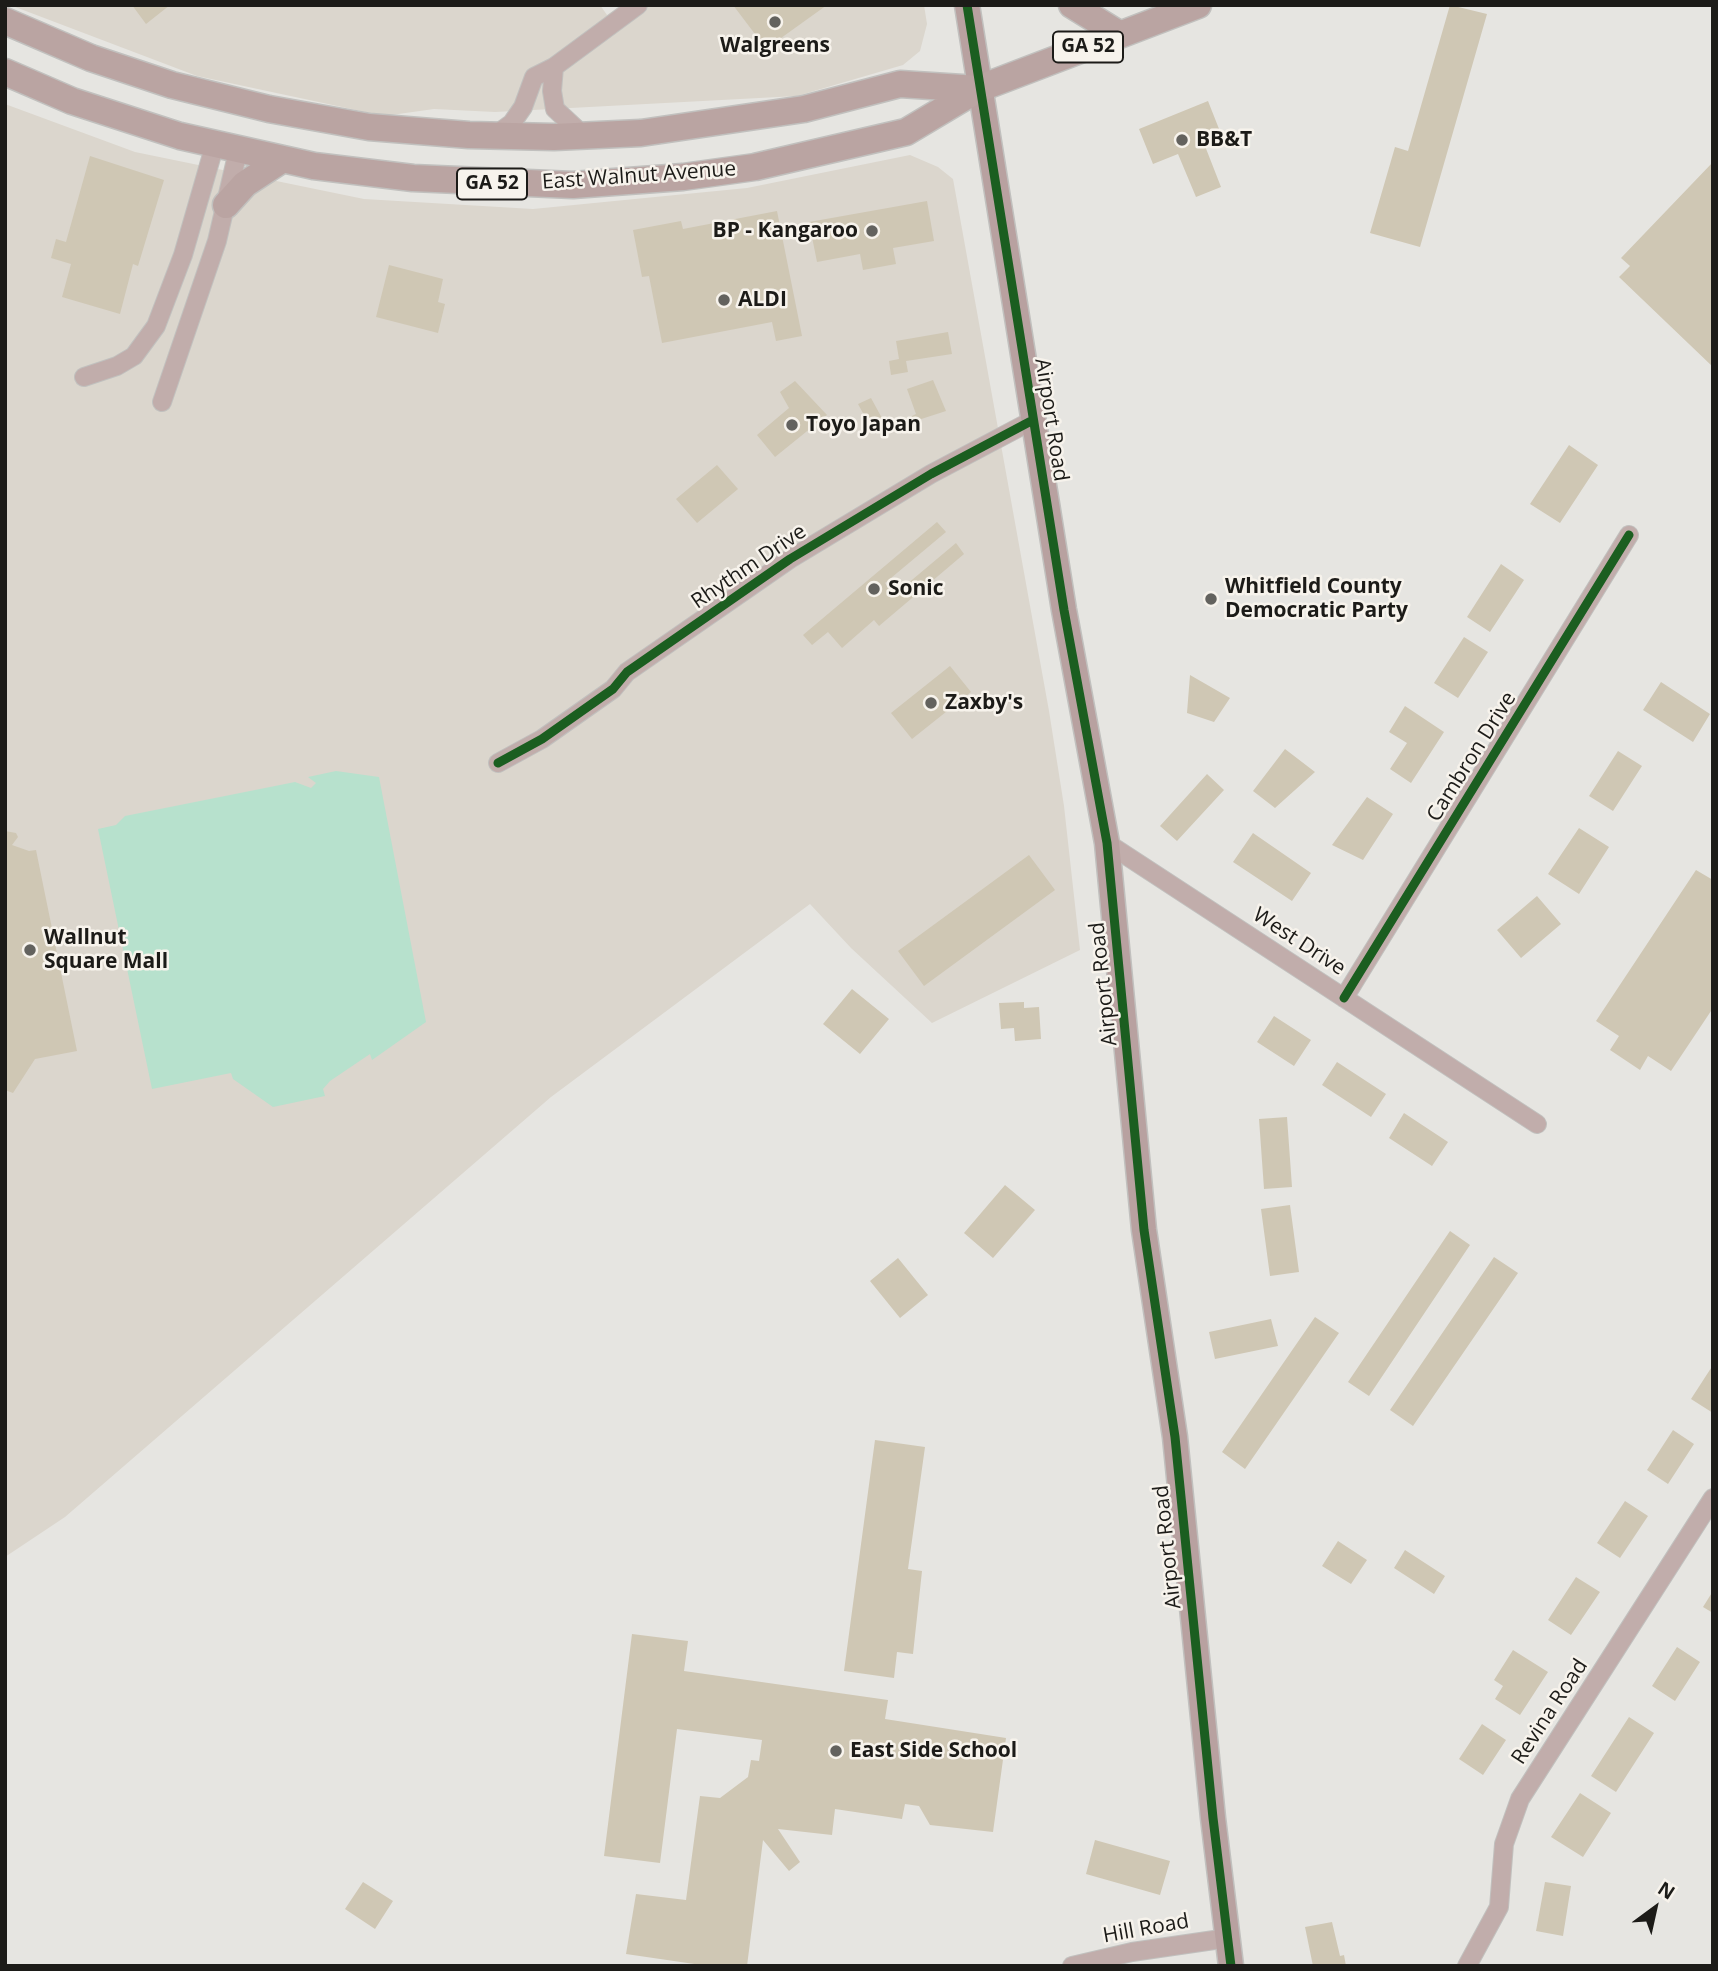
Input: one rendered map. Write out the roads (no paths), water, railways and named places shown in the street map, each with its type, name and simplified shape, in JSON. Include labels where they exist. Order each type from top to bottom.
[{"type":"main road","points":[[1072,5],[1119,34]]},
{"type":"main road","name":"East Walnut Avenue","points":[[5,72],[72,101],[226,147],[283,159],[413,178],[498,184],[573,184],[683,177],[820,153],[906,131],[978,89],[1198,5]]},
{"type":"main road","name":"East Walnut Avenue","points":[[5,21],[103,62],[172,85],[269,109],[369,127],[494,135],[641,133],[727,123],[803,109],[900,84],[978,89]]},
{"type":"main road","points":[[226,205],[254,178],[283,159]]},
{"type":"street","points":[[494,135],[512,122],[523,107],[534,77],[554,67],[638,5]]},
{"type":"street","name":"Airport Road","points":[[967,5],[978,89],[1033,420],[1107,843],[1144,1230],[1175,1437],[1231,1966]]},
{"type":"street","points":[[554,67],[552,91],[555,109],[584,135]]},
{"type":"street","points":[[162,402],[199,296],[226,205],[226,147]]},
{"type":"street","points":[[85,376],[117,366],[134,356],[156,326],[226,147]]},
{"type":"street","name":"Rhythm Drive","points":[[498,764],[542,739],[613,689],[627,672],[808,547],[931,474],[1033,420]]},
{"type":"street","name":"Cambron Drive","points":[[1344,998],[1629,535]]},
{"type":"street","name":"West Drive","points":[[1107,843],[1537,1124]]},
{"type":"street","name":"Revina Road","points":[[1467,1966],[1499,1908],[1504,1844],[1520,1799],[1713,1499]]},
{"type":"street","name":"Hill Road","points":[[1072,1966],[1132,1952],[1228,1938]]},
{"type":"place","name":"Walgreens","points":[[775,22]]},
{"type":"place","name":"BB&T","points":[[1182,140]]},
{"type":"place","name":"BP - Kangaroo","points":[[872,231]]},
{"type":"place","name":"ALDI","points":[[724,300]]},
{"type":"place","name":"Toyo Japan","points":[[792,425]]},
{"type":"place","name":"Sonic","points":[[874,589]]},
{"type":"place","name":"Whitfield County Democratic Party","points":[[1211,599]]},
{"type":"place","name":"Zaxby's","points":[[931,703]]},
{"type":"place","name":"Wallnut Square Mall","points":[[30,950]]},
{"type":"place","name":"East Side School","points":[[836,1751]]}]
